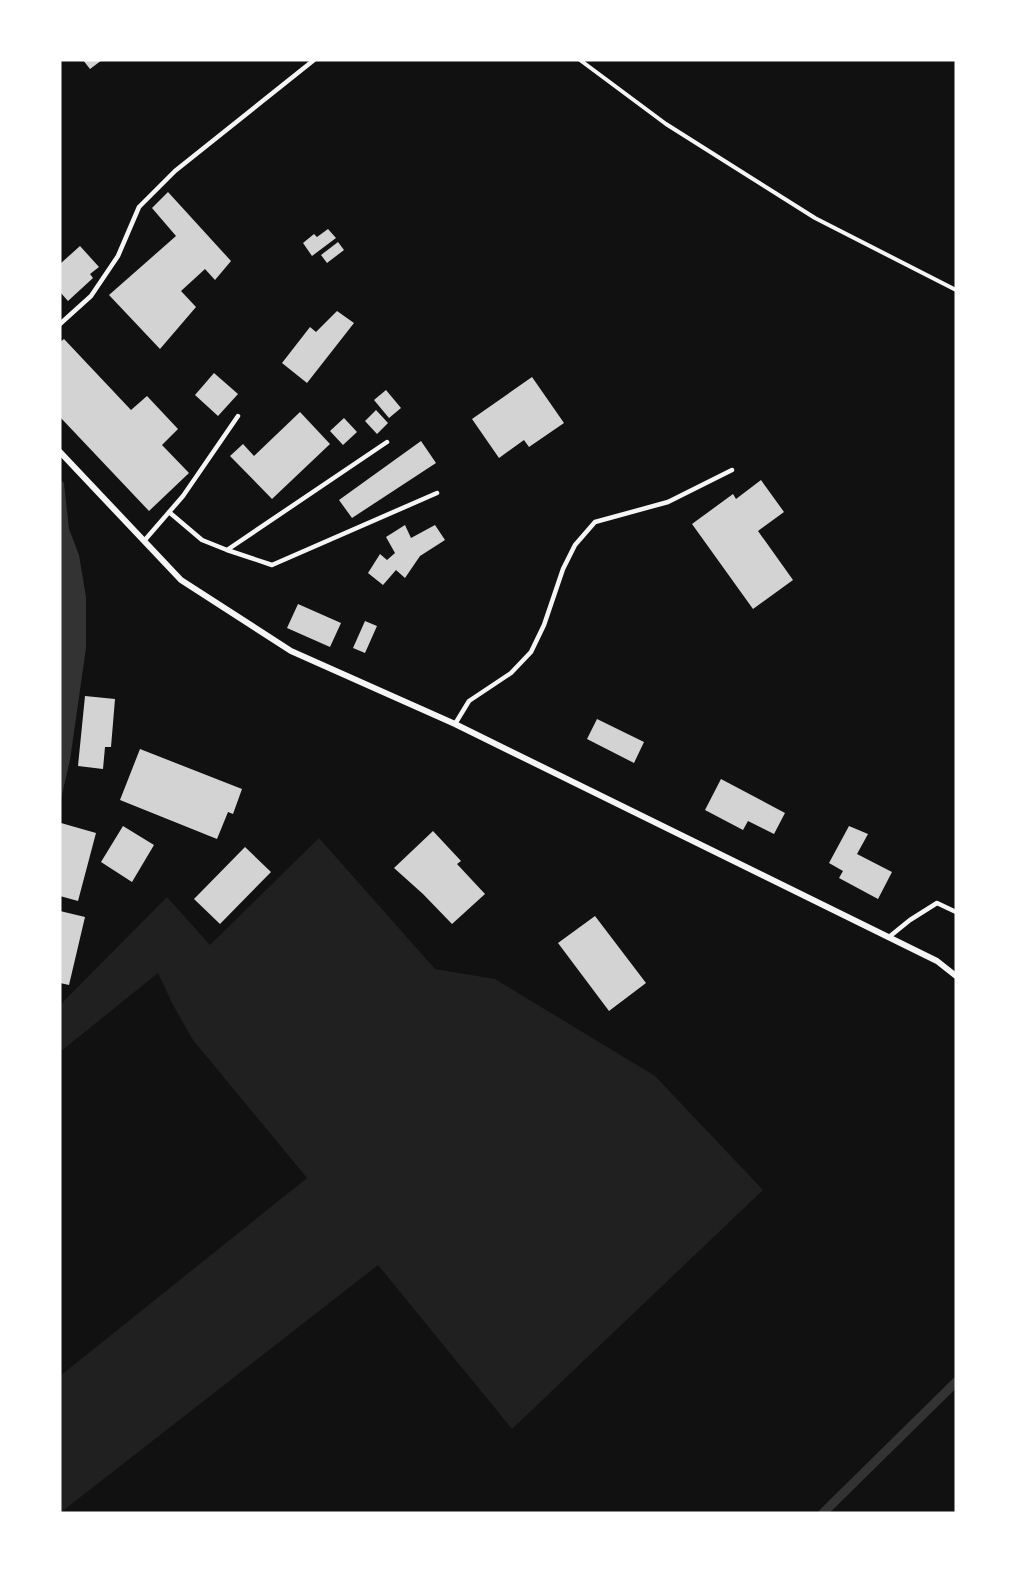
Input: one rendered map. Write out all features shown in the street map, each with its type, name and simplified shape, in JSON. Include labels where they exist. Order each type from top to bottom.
[{"type":"street","points":[[60,452],[181,580],[291,651],[455,724],[937,960],[956,976]]},
{"type":"lane","points":[[60,324],[91,296],[118,256],[139,207],[175,171],[314,60]]},
{"type":"lane","points":[[144,541],[183,496],[238,416]]},
{"type":"lane","points":[[227,550],[387,442]]},
{"type":"lane","points":[[455,724],[469,701],[511,673],[531,652],[544,625],[563,569],[575,545],[596,522],[668,502],[732,470]]},
{"type":"lane","points":[[169,512],[202,540],[272,565],[436,493]]},
{"type":"lane","points":[[889,937],[937,903],[956,912]]},
{"type":"path","points":[[580,60],[666,124],[815,218],[956,290]]},
{"type":"shaded area","points":[[60,479],[64,483],[69,529],[79,555],[86,597],[86,648],[70,760],[60,803]]},
{"type":"shaded area","points":[[319,838],[435,969],[495,979],[655,1076],[763,1190],[512,1429],[378,1265],[60,1513],[60,1376],[307,1178],[193,1040],[158,973],[60,1052],[60,1005],[167,897],[210,945]]},
{"type":"building","points":[[83,60],[102,60],[90,69]]},
{"type":"building","points":[[168,192],[231,261],[215,280],[205,269],[181,291],[196,307],[160,349],[109,295],[176,236],[152,208]]},
{"type":"building","points":[[328,229],[336,238],[312,256],[303,243],[314,234],[317,237]]},
{"type":"building","points":[[338,242],[344,250],[327,263],[321,255]]},
{"type":"building","points":[[80,246],[99,267],[90,274],[93,278],[68,301],[60,292],[60,264]]},
{"type":"building","points":[[337,311],[354,323],[307,383],[282,363],[310,327],[316,332]]},
{"type":"building","points":[[64,339],[131,410],[147,396],[178,429],[162,445],[189,473],[149,511],[60,417],[60,342]]},
{"type":"building","points":[[214,373],[238,394],[218,416],[195,395]]},
{"type":"building","points":[[532,377],[564,423],[529,447],[524,440],[499,458],[472,419]]},
{"type":"building","points":[[386,390],[401,408],[389,418],[374,400]]},
{"type":"building","points":[[376,410],[388,423],[377,434],[365,421]]},
{"type":"building","points":[[300,412],[330,444],[272,499],[230,456],[243,444],[254,456]]},
{"type":"building","points":[[344,418],[357,432],[343,445],[330,431]]},
{"type":"building","points":[[421,441],[436,463],[352,518],[339,500]]},
{"type":"building","points":[[761,480],[784,512],[758,531],[793,580],[753,609],[692,524],[733,494],[736,499]]},
{"type":"building","points":[[405,525],[411,538],[435,525],[445,540],[420,556],[405,578],[396,570],[383,585],[368,573],[380,554],[387,560],[395,553],[386,537]]},
{"type":"building","points":[[298,604],[341,623],[330,647],[287,628]]},
{"type":"building","points":[[365,621],[377,626],[365,653],[353,648]]},
{"type":"building","points":[[85,696],[115,699],[111,747],[105,747],[103,769],[78,766]]},
{"type":"building","points":[[597,719],[644,742],[634,763],[587,739]]},
{"type":"building","points":[[140,749],[242,789],[233,814],[228,812],[217,839],[120,800]]},
{"type":"building","points":[[721,779],[785,813],[774,834],[748,821],[743,830],[705,810]]},
{"type":"building","points":[[61,823],[96,833],[78,901],[60,896]]},
{"type":"building","points":[[123,826],[154,845],[132,882],[101,862]]},
{"type":"building","points":[[849,826],[868,834],[857,854],[892,872],[878,899],[839,878],[843,871],[829,863]]},
{"type":"building","points":[[433,831],[461,861],[457,864],[485,894],[452,924],[394,868]]},
{"type":"building","points":[[245,847],[271,872],[220,924],[194,899]]},
{"type":"building","points":[[60,911],[85,917],[69,985],[60,983]]},
{"type":"building","points":[[595,916],[646,983],[609,1011],[558,943]]},
{"type":"waterway","points":[[823,1513],[956,1382]]}]
